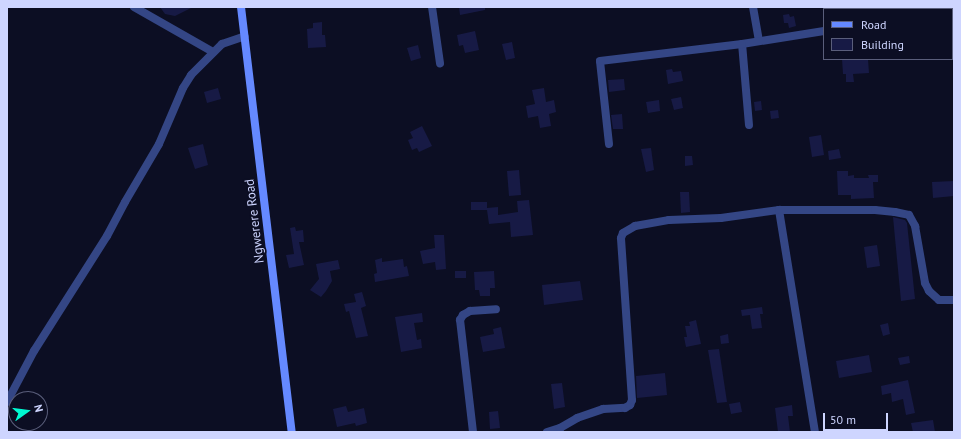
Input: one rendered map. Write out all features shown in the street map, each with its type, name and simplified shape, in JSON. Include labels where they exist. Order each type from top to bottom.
[{"type":"main road","name":"Ngwerere Road","points":[[241,7],[292,432]]},
{"type":"street","points":[[134,7],[213,52]]},
{"type":"street","points":[[432,7],[440,63]]},
{"type":"street","points":[[753,7],[759,40]]},
{"type":"street","points":[[609,144],[599,66],[600,61],[742,44],[759,40],[823,31]]},
{"type":"street","points":[[7,402],[34,351],[107,236],[159,144],[183,88],[190,76],[213,52],[228,40],[245,36]]},
{"type":"street","points":[[742,44],[749,125]]},
{"type":"street","points":[[779,210],[815,432]]},
{"type":"street","points":[[547,432],[560,428],[577,418],[603,409],[625,408],[630,405],[632,400],[624,279],[623,233],[635,226],[669,220],[721,218],[779,210],[875,210],[909,215],[915,226],[925,283],[929,291],[939,300],[954,300]]},
{"type":"street","points":[[473,432],[460,320],[463,315],[470,312],[496,309]]},
{"type":"building","points":[[160,7],[193,7],[175,16],[165,14]]},
{"type":"building","points":[[459,7],[485,7],[485,10],[460,15]]},
{"type":"building","points":[[789,14],[790,17],[794,16],[796,26],[789,28],[788,23],[784,23],[783,15]]},
{"type":"building","points":[[322,22],[322,35],[325,35],[326,47],[308,48],[307,29],[313,28],[313,23]]},
{"type":"building","points":[[475,31],[479,50],[465,53],[463,45],[459,46],[457,35]]},
{"type":"building","points":[[512,42],[515,58],[506,60],[502,44]]},
{"type":"building","points":[[418,45],[421,58],[411,61],[407,48]]},
{"type":"building","points":[[842,60],[868,60],[869,73],[853,74],[854,82],[846,82],[846,74],[843,74]]},
{"type":"building","points":[[672,69],[673,72],[681,71],[683,81],[668,84],[666,70]]},
{"type":"building","points":[[624,79],[625,90],[609,92],[608,80]]},
{"type":"building","points":[[218,88],[221,99],[207,103],[204,92]]},
{"type":"building","points":[[544,88],[546,102],[554,100],[556,112],[549,114],[551,126],[540,128],[538,116],[528,118],[526,106],[535,104],[532,90]]},
{"type":"building","points":[[681,97],[683,108],[674,110],[671,99]]},
{"type":"building","points":[[659,100],[660,111],[648,113],[646,102]]},
{"type":"building","points":[[761,101],[762,110],[755,111],[754,102]]},
{"type":"building","points":[[778,110],[779,118],[771,119],[770,111]]},
{"type":"building","points":[[622,114],[623,129],[613,129],[611,115]]},
{"type":"building","points":[[422,126],[432,146],[419,152],[417,148],[412,150],[408,140],[413,138],[410,132]]},
{"type":"building","points":[[821,135],[824,155],[812,157],[809,137]]},
{"type":"building","points":[[203,144],[208,165],[195,169],[188,148]]},
{"type":"building","points":[[651,148],[654,170],[646,172],[641,149]]},
{"type":"building","points":[[839,149],[841,158],[829,160],[828,151]]},
{"type":"building","points":[[685,156],[692,156],[693,165],[685,166]]},
{"type":"building","points":[[519,170],[521,195],[509,196],[507,171]]},
{"type":"building","points":[[837,171],[848,171],[848,176],[854,175],[854,178],[869,178],[868,175],[878,175],[878,182],[873,182],[874,198],[851,199],[851,195],[838,195]]},
{"type":"building","points":[[954,181],[954,196],[933,198],[932,182]]},
{"type":"building","points":[[680,192],[689,192],[690,212],[681,213]]},
{"type":"building","points":[[529,200],[533,235],[511,237],[510,222],[489,224],[487,210],[471,210],[471,202],[487,202],[487,208],[498,207],[498,215],[518,212],[517,201]]},
{"type":"building","points":[[893,217],[905,220],[907,223],[915,299],[901,301]]},
{"type":"building","points":[[295,227],[296,231],[303,230],[304,242],[299,242],[304,265],[289,268],[286,255],[294,254],[290,228]]},
{"type":"building","points":[[434,235],[444,235],[446,269],[436,270],[435,262],[423,264],[420,251],[435,248]]},
{"type":"building","points":[[877,245],[880,266],[867,268],[864,247]]},
{"type":"building","points":[[382,258],[382,262],[403,259],[404,267],[407,266],[409,276],[375,282],[374,274],[377,273],[375,260]]},
{"type":"building","points":[[338,260],[340,269],[330,271],[332,281],[321,297],[310,290],[319,279],[316,264]]},
{"type":"building","points":[[455,271],[466,271],[466,278],[455,278]]},
{"type":"building","points":[[494,271],[495,288],[490,288],[490,296],[480,296],[479,290],[475,290],[474,272]]},
{"type":"building","points":[[580,281],[583,300],[544,305],[542,285]]},
{"type":"building","points":[[362,292],[366,306],[361,308],[368,336],[356,338],[349,311],[346,312],[344,304],[356,302],[354,294]]},
{"type":"building","points":[[762,307],[763,314],[760,314],[762,328],[752,329],[750,315],[742,316],[741,310]]},
{"type":"building","points":[[422,313],[423,322],[414,323],[417,340],[421,339],[422,348],[401,352],[395,317]]},
{"type":"building","points":[[696,320],[701,344],[686,347],[684,337],[687,337],[685,326],[690,326],[689,322]]},
{"type":"building","points":[[888,323],[890,334],[883,336],[880,325]]},
{"type":"building","points":[[501,327],[505,348],[483,352],[480,337],[494,334],[493,329]]},
{"type":"building","points":[[728,334],[729,343],[721,344],[720,336]]},
{"type":"building","points":[[719,349],[727,402],[717,403],[708,350]]},
{"type":"building","points":[[869,355],[872,372],[839,378],[836,361]]},
{"type":"building","points":[[909,356],[910,363],[900,365],[898,358]]},
{"type":"building","points":[[665,373],[667,395],[637,398],[636,376]]},
{"type":"building","points":[[908,380],[915,413],[906,415],[903,399],[892,402],[891,393],[882,395],[881,386]]},
{"type":"building","points":[[562,383],[565,407],[554,409],[551,384]]},
{"type":"building","points":[[740,402],[742,412],[731,414],[729,404]]},
{"type":"building","points":[[792,405],[793,416],[788,416],[790,432],[778,432],[775,408]]},
{"type":"building","points":[[346,406],[348,412],[364,408],[367,423],[356,426],[355,423],[337,427],[333,409]]},
{"type":"building","points":[[498,411],[500,428],[490,429],[489,412]]},
{"type":"building","points":[[933,420],[935,432],[913,432],[911,423]]}]
